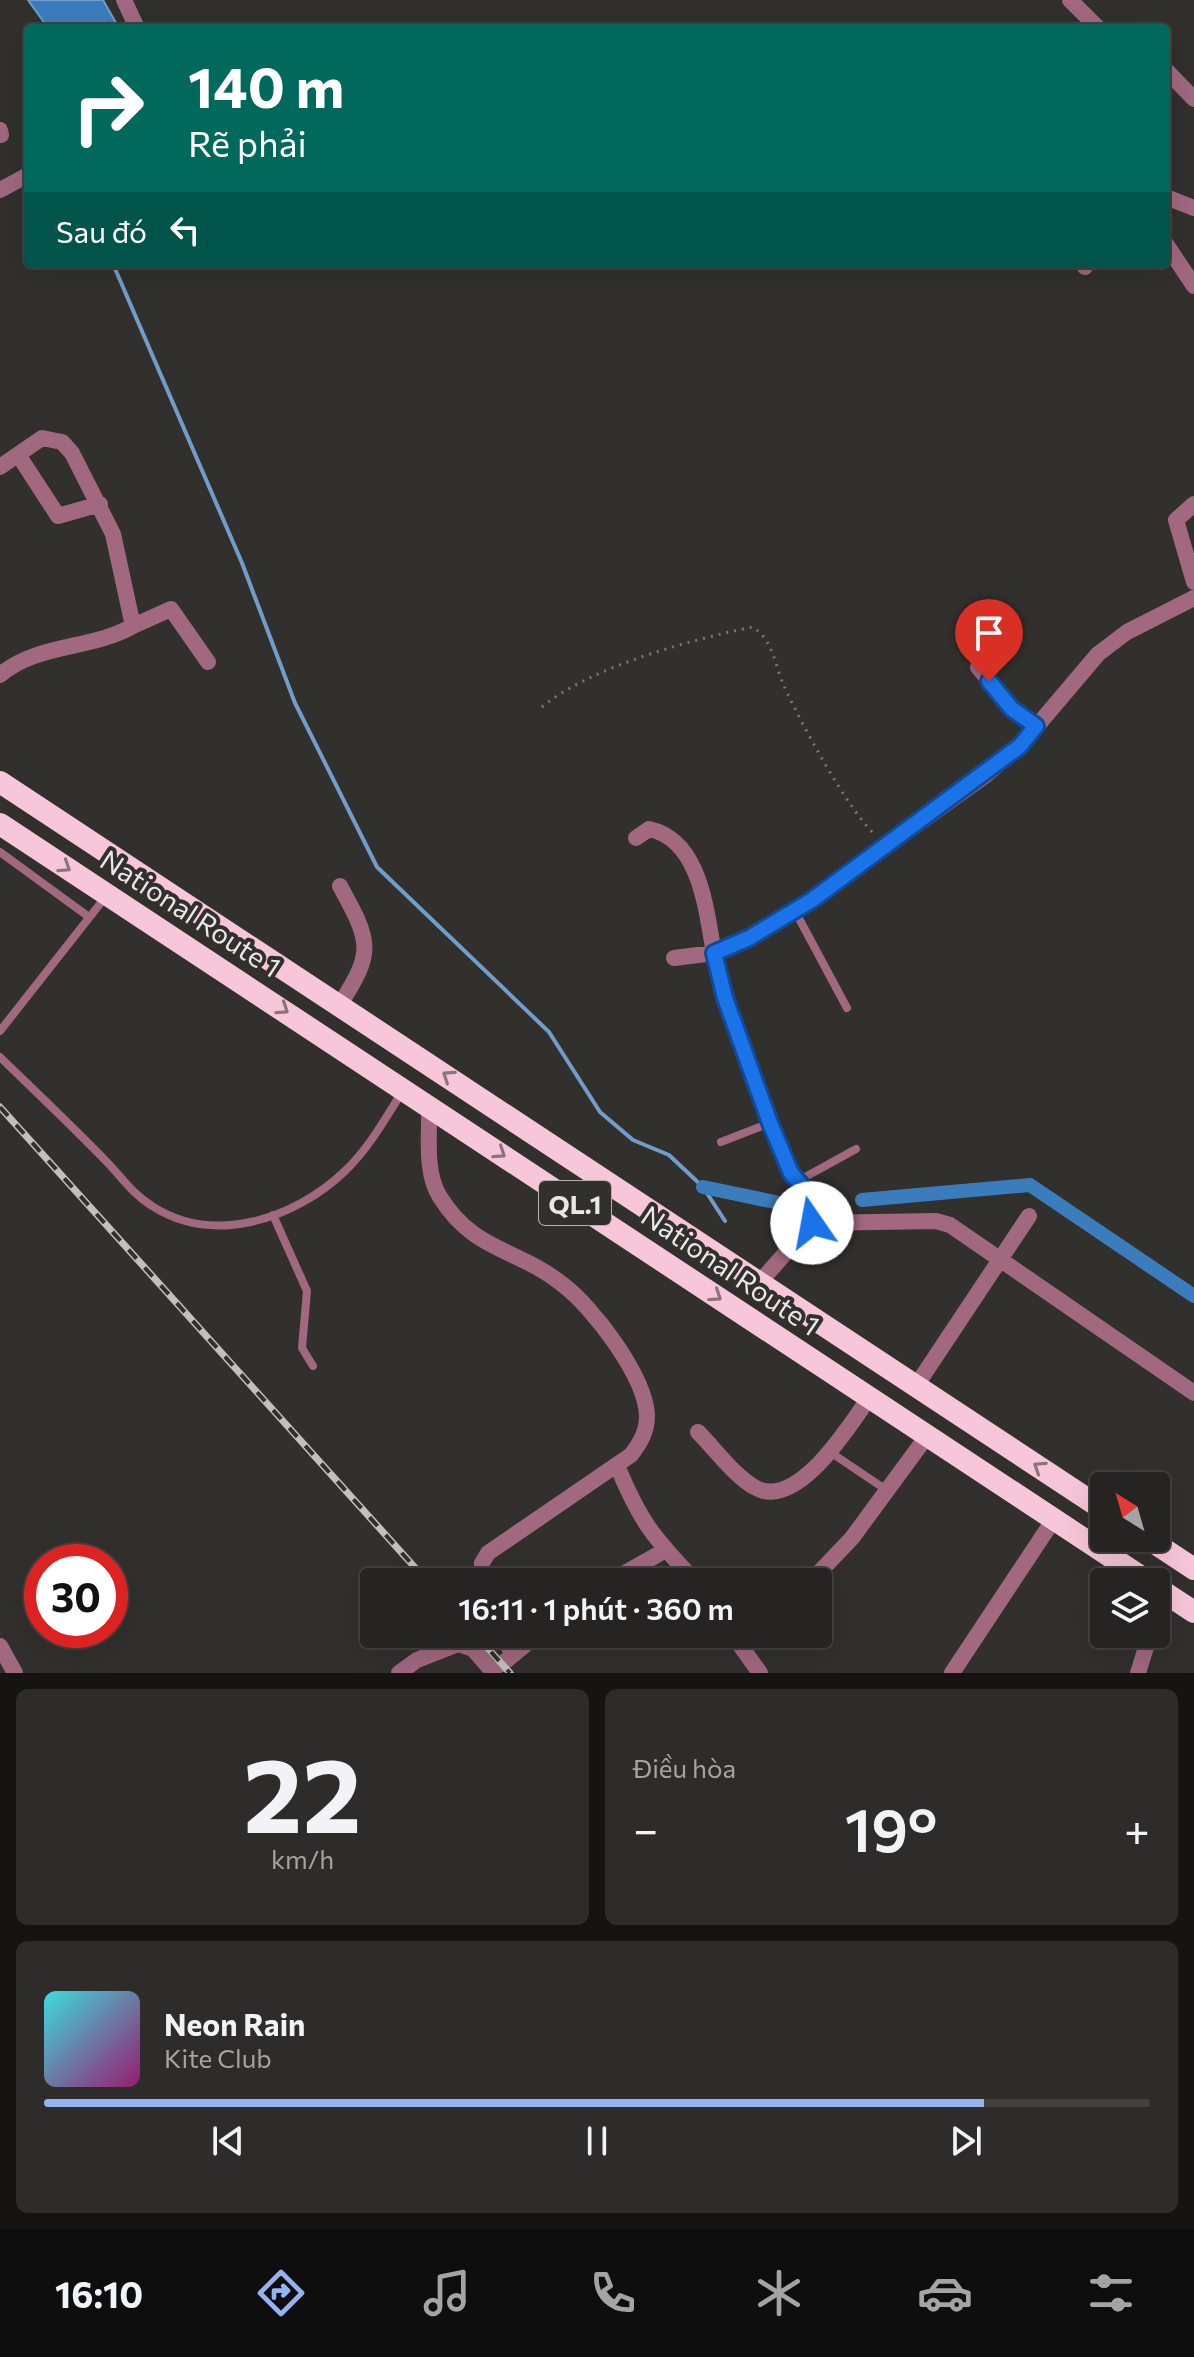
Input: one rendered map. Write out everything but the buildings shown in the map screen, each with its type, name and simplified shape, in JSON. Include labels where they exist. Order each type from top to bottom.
[{"type":"highway","name":"National Route 1","points":[[0,782],[1090,1501]]},
{"type":"highway","name":"National Route 1","points":[[0,824],[1054,1519],[1122,1568]]},
{"type":"highway","points":[[230,974],[249,944]]},
{"type":"highway","points":[[918,1430],[922,1390]]},
{"type":"highway","points":[[1168,1552],[1194,1569]]},
{"type":"highway","name":"National Route 1","points":[[1170,1600],[1194,1612]]},
{"type":"street","points":[[124,0],[135,24]]},
{"type":"street","points":[[1070,0],[1094,24]]},
{"type":"street","points":[[1170,74],[1194,99]]},
{"type":"street","points":[[0,190],[24,177]]},
{"type":"street","points":[[1170,199],[1194,208]]},
{"type":"street","points":[[1170,250],[1194,286]]},
{"type":"street","points":[[100,504],[58,516],[6,459],[42,438],[62,442],[72,453],[100,504],[117,549],[133,626]]},
{"type":"street","points":[[1194,504],[1176,520],[1194,582]]},
{"type":"street","points":[[674,958],[714,953],[794,911],[995,767],[1107,647],[1127,632],[1194,598]]},
{"type":"street","points":[[0,675],[38,653],[114,637],[171,609],[208,662]]},
{"type":"street","points":[[978,667],[1012,709],[1036,726]]},
{"type":"street","points":[[636,838],[651,829],[673,841],[701,882],[725,998],[770,1123],[797,1181],[815,1201],[812,1223],[759,1283]]},
{"type":"street","points":[[340,886],[356,916],[366,954],[364,966],[340,1004]]},
{"type":"street","points":[[429,1106],[432,1181],[448,1208],[474,1237],[563,1284],[610,1336],[632,1373],[647,1412],[640,1443],[617,1465],[488,1553],[482,1568]]},
{"type":"street","points":[[922,1390],[1029,1216]]},
{"type":"street","points":[[812,1223],[936,1221],[950,1225],[1194,1393]]},
{"type":"street","points":[[698,1432],[754,1487],[767,1492],[782,1490],[801,1480],[830,1452],[869,1398]]},
{"type":"street","points":[[823,1568],[852,1538],[888,1491],[918,1430]]},
{"type":"street","points":[[617,1465],[636,1513],[664,1551],[682,1568]]},
{"type":"street","points":[[952,1673],[1054,1519]]},
{"type":"street","points":[[634,1568],[664,1551]]},
{"type":"street","points":[[399,1673],[417,1660],[458,1644],[503,1664],[522,1648]]},
{"type":"street","points":[[0,1646],[10,1672]]},
{"type":"street","points":[[744,1648],[760,1673]]},
{"type":"street","points":[[1138,1673],[1146,1648]]},
{"type":"lane","points":[[0,852],[89,917]]},
{"type":"lane","points":[[0,1031],[107,894]]},
{"type":"lane","points":[[794,911],[847,1008]]},
{"type":"lane","points":[[0,1057],[150,1205],[182,1222],[216,1227],[273,1215],[323,1190],[368,1145],[403,1089]]},
{"type":"lane","points":[[721,1142],[770,1123]]},
{"type":"lane","points":[[797,1181],[856,1149]]},
{"type":"lane","points":[[273,1215],[307,1291],[302,1348],[313,1366]]},
{"type":"lane","points":[[830,1452],[888,1491]]},
{"type":"path","points":[[542,707],[581,681],[692,643],[752,627],[768,643],[784,686],[857,816],[885,846]]},
{"type":"water","points":[[28,0],[103,0],[117,24],[45,24]]},
{"type":"waterway","points":[[115,268],[242,563],[295,703],[377,867],[549,1032],[600,1112],[633,1140],[669,1155],[703,1187],[725,1221]]},
{"type":"waterway","points":[[862,1200],[1030,1185],[1194,1296]]},
{"type":"waterway","points":[[703,1187],[794,1206]]},
{"type":"railway","points":[[0,1107],[415,1568]]},
{"type":"railway","points":[[488,1648],[510,1673]]},
{"type":"route","points":[[812,1223],[815,1201],[791,1173],[770,1123],[725,998],[714,953],[749,938],[812,900],[986,775],[1020,746],[1036,726],[1018,715],[989,681]]}]
